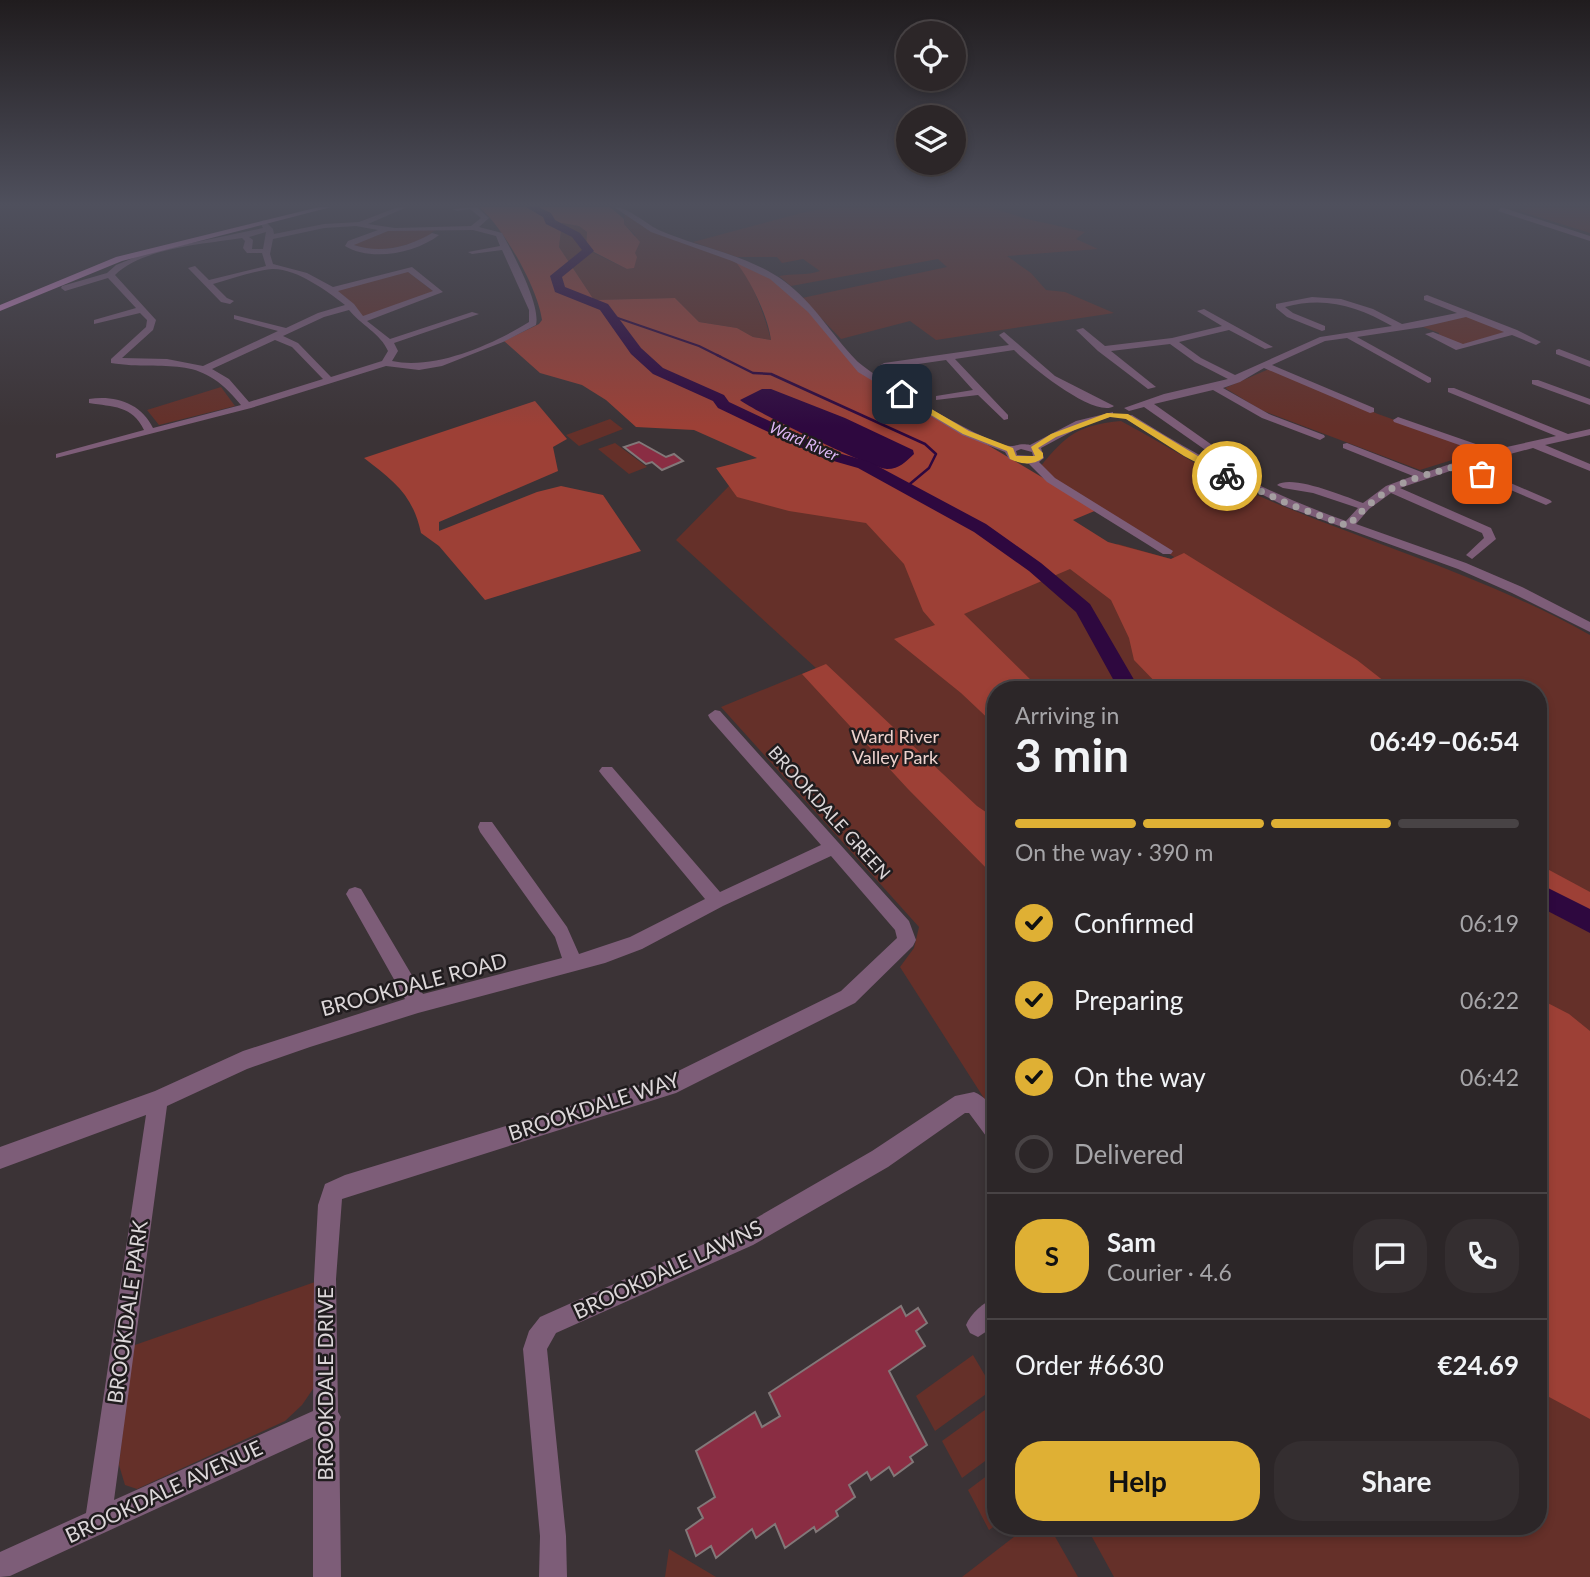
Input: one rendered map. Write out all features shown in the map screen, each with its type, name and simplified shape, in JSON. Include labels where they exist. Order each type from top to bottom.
[{"type":"main road","points":[[0,308],[64,281]]},
{"type":"street","points":[[65,288],[91,281]]},
{"type":"street","points":[[115,281],[152,320],[150,328],[114,361],[167,362],[204,369],[224,380],[247,406]]},
{"type":"street","points":[[204,281],[224,300],[230,301]]},
{"type":"street","points":[[206,283],[216,281]]},
{"type":"street","points":[[314,281],[351,306],[361,320],[389,342],[393,351],[386,363]]},
{"type":"street","points":[[331,290],[366,281]]},
{"type":"street","points":[[361,320],[439,292],[424,281]]},
{"type":"street","points":[[60,456],[247,406],[386,363],[433,366],[530,326],[534,320],[533,310],[520,281]]},
{"type":"street","points":[[778,281],[828,330],[849,360],[861,370],[966,433],[1010,450],[1010,455],[1016,459],[1033,454],[1080,423],[1109,410]]},
{"type":"street","points":[[1322,328],[1290,315],[1279,306],[1329,298],[1373,312],[1400,327]]},
{"type":"street","points":[[1427,298],[1536,342]]},
{"type":"street","points":[[204,369],[321,315],[351,306]]},
{"type":"street","points":[[97,322],[143,309]]},
{"type":"street","points":[[1201,311],[1268,347]]},
{"type":"street","points":[[389,342],[475,314]]},
{"type":"street","points":[[1004,335],[1054,381],[1072,393],[1109,410],[1129,412],[1168,396],[1237,380],[1303,346],[1348,335],[1466,314]]},
{"type":"street","points":[[237,317],[287,331]]},
{"type":"street","points":[[1101,349],[1172,341],[1230,327]]},
{"type":"street","points":[[1080,330],[1151,387]]},
{"type":"street","points":[[1430,334],[1456,347],[1463,347],[1514,332]]},
{"type":"street","points":[[1348,335],[1428,380]]},
{"type":"street","points":[[275,336],[295,345],[331,382]]},
{"type":"street","points":[[1172,341],[1198,360],[1237,380]]},
{"type":"street","points":[[884,366],[1016,347]]},
{"type":"street","points":[[1559,352],[1590,363]]},
{"type":"street","points":[[948,357],[1004,417]]},
{"type":"street","points":[[1265,365],[1370,410]]},
{"type":"street","points":[[1535,382],[1590,402]]},
{"type":"street","points":[[1215,387],[1248,409],[1320,437]]},
{"type":"street","points":[[1451,390],[1565,436]]},
{"type":"street","points":[[940,398],[980,392]]},
{"type":"street","points":[[93,401],[131,407],[142,415],[149,431]]},
{"type":"street","points":[[1146,403],[1218,454],[1256,475]]},
{"type":"street","points":[[1129,412],[1160,438],[1219,471],[1291,505],[1497,581],[1590,628]]},
{"type":"street","points":[[1398,420],[1492,453]]},
{"type":"street","points":[[1348,526],[1365,507],[1390,488],[1492,453],[1590,432]]},
{"type":"street","points":[[1531,443],[1590,468]]},
{"type":"street","points":[[1347,446],[1422,476]]},
{"type":"street","points":[[1033,454],[1051,480],[1167,551]]},
{"type":"street","points":[[1461,465],[1546,502]]},
{"type":"street","points":[[1283,485],[1315,490],[1365,507]]},
{"type":"street","points":[[1390,488],[1487,531],[1490,539],[1472,555]]},
{"type":"street","name":"BROOKDALE GREEN","points":[[715,715],[904,926],[907,940]]},
{"type":"street","points":[[607,771],[717,901]]},
{"type":"street","points":[[486,827],[568,943],[573,965]]},
{"type":"street","name":"BROOKDALE ROAD","points":[[0,1158],[158,1100],[243,1061],[418,1004],[573,965],[636,943],[717,901],[834,847]]},
{"type":"street","points":[[355,894],[418,1004]]},
{"type":"street","name":"BROOKDALE WAY","points":[[333,1192],[345,1186],[669,1086],[848,997],[907,940]]},
{"type":"street","name":"BROOKDALE PARK","points":[[98,1523],[158,1100]]},
{"type":"street","name":"BROOKDALE LAWNS","points":[[553,1577],[553,1536],[535,1349],[541,1331],[548,1325],[745,1237],[880,1159],[962,1103],[974,1102],[987,1119]]},
{"type":"street","name":"BROOKDALE DRIVE","points":[[327,1577],[325,1279],[329,1206],[333,1192]]},
{"type":"street","points":[[978,1325],[987,1317]]},
{"type":"street","name":"BROOKDALE AVENUE","points":[[0,1566],[328,1417]]},
{"type":"green space","points":[[371,281],[419,281],[434,292],[363,317],[336,290]]},
{"type":"green space","points":[[529,281],[581,281],[594,300],[675,298],[699,322],[737,328],[753,337],[771,340],[766,320],[748,281],[775,281],[808,310],[849,360],[1097,510],[1073,520],[1108,542],[1171,559],[1184,553],[1357,660],[1384,681],[1154,681],[1134,660],[1129,638],[1111,600],[1070,569],[964,614],[1032,681],[987,681],[987,718],[894,639],[935,625],[923,611],[904,564],[866,523],[789,511],[737,497],[716,468],[757,458],[694,430],[636,427],[606,400],[582,385],[540,373],[504,341],[542,320]]},
{"type":"green space","points":[[581,281],[749,281],[771,340],[753,337],[737,328],[699,322],[675,298],[594,300]]},
{"type":"green space","points":[[785,281],[820,281],[791,286]]},
{"type":"green space","points":[[883,281],[1038,281],[1046,290],[1065,292],[1114,313],[936,340],[910,321],[841,339],[802,298]]},
{"type":"green space","points":[[1467,316],[1505,332],[1463,347],[1439,338],[1439,333],[1423,327]]},
{"type":"green space","points":[[1269,369],[1378,414],[1481,451],[1420,470],[1261,410],[1225,388]]},
{"type":"green space","points":[[221,387],[235,406],[159,425],[147,410]]},
{"type":"green space","points":[[535,401],[567,439],[553,447],[558,471],[439,522],[439,531],[537,492],[561,486],[603,495],[641,551],[485,600],[439,546],[421,533],[413,508],[401,490],[364,458]]},
{"type":"green space","points":[[610,419],[623,429],[579,446],[566,435]]},
{"type":"green space","name":"Ward River Valley Park","points":[[1121,421],[1247,491],[1471,579],[1551,614],[1590,635],[1590,1577],[1114,1577],[1091,1535],[1547,1535],[1547,681],[987,681],[987,1103],[900,967],[914,948],[919,927],[721,707],[816,668],[676,540],[730,485],[1070,569],[1118,544],[1171,559],[1174,557],[1097,510],[1040,467],[1066,439],[1083,429]]},
{"type":"green space","points":[[615,443],[647,467],[629,474],[598,449]]},
{"type":"green space","points":[[826,664],[987,813],[987,869],[908,789],[802,674]]},
{"type":"green space","points":[[1547,869],[1590,892],[1590,918],[1547,892]]},
{"type":"green space","points":[[1547,1003],[1569,1014],[1590,1031],[1590,1419],[1547,1396]]},
{"type":"green space","points":[[315,1282],[315,1386],[302,1405],[285,1421],[137,1489],[125,1485],[119,1465],[132,1346]]},
{"type":"green space","points":[[973,1355],[987,1379],[987,1393],[935,1431],[916,1396]]},
{"type":"green space","points":[[987,1408],[987,1460],[962,1478],[942,1441]]},
{"type":"green space","points":[[987,1476],[987,1526],[968,1490]]},
{"type":"green space","points":[[1016,1535],[1054,1535],[1078,1577],[962,1577]]},
{"type":"green space","points":[[669,1549],[716,1577],[665,1577]]},
{"type":"shaded area","points":[[762,389],[771,389],[845,418],[913,450],[914,454],[895,468],[887,469],[837,450],[740,400]]},
{"type":"building","points":[[639,442],[666,457],[674,454],[683,461],[662,470],[652,462],[646,464],[624,447]]},
{"type":"building","points":[[901,1306],[906,1316],[918,1308],[927,1323],[916,1331],[925,1346],[889,1371],[927,1445],[910,1457],[913,1462],[894,1476],[889,1467],[871,1480],[867,1472],[849,1485],[855,1497],[836,1511],[838,1516],[816,1532],[814,1527],[785,1548],[775,1524],[756,1538],[752,1529],[716,1558],[711,1546],[696,1556],[686,1530],[703,1518],[698,1508],[715,1497],[696,1451],[755,1412],[762,1427],[780,1416],[769,1393]]},
{"type":"waterway","name":"Ward River","points":[[557,281],[559,289],[604,307],[636,351],[658,371],[719,398],[723,405],[829,455],[864,465],[980,528],[1035,567],[1083,608],[1125,681]]},
{"type":"waterway","points":[[609,315],[699,346],[753,373],[771,374],[925,444],[936,454],[929,468],[905,488]]},
{"type":"waterway","name":"Ward River","points":[[1547,898],[1590,922]]},
{"type":"way so far","points":[[1227,476],[1291,505],[1348,526],[1365,507],[1390,488],[1461,465],[1482,474]]},
{"type":"route","points":[[902,394],[966,433],[1010,450],[1010,455],[1020,461],[1039,458],[1039,453],[1033,448],[1054,435],[1109,414],[1121,418],[1128,416],[1160,438],[1227,476]]}]
